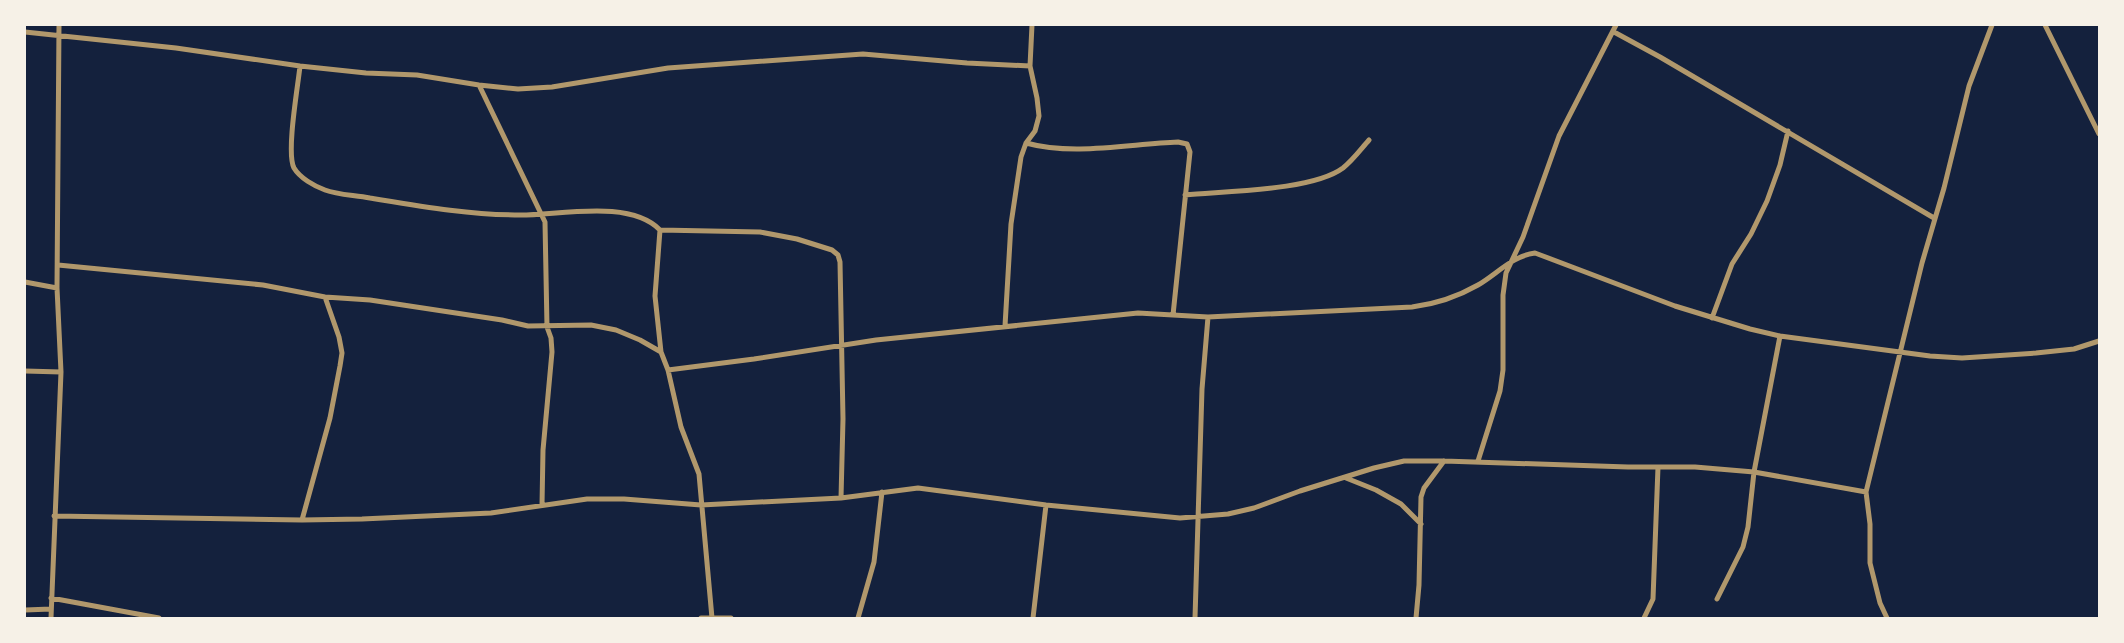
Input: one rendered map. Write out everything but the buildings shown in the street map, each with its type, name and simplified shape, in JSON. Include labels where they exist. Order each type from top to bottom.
[{"type":"street","points":[[51,618],[54,516],[60,442],[61,372],[57,288],[59,25]]},
{"type":"street","points":[[1005,326],[1011,224],[1021,157],[1026,143],[1035,131],[1039,116],[1030,66],[1032,25]]},
{"type":"street","points":[[1478,461],[1500,391],[1503,370],[1504,284],[1506,273],[1514,259],[1559,136],[1616,25]]},
{"type":"street","points":[[1888,618],[1880,603],[1870,563],[1870,524],[1866,492],[1969,86],[1992,25]]},
{"type":"street","points":[[2045,25],[2099,134]]},
{"type":"street","points":[[25,32],[176,48],[300,66],[366,73],[417,75],[479,85],[535,89],[668,68],[864,54],[967,63],[1030,66]]},
{"type":"street","points":[[1614,32],[1788,131],[1934,218]]},
{"type":"street","points":[[300,66],[291,152],[294,167],[304,178],[326,190],[404,204],[502,214],[543,214],[583,211],[620,213],[641,216],[653,222],[660,230],[655,296],[661,352],[668,370],[681,426],[699,474],[711,618]]},
{"type":"street","points":[[479,85],[529,191],[543,214],[545,222],[547,327],[551,338],[552,352],[544,432],[542,505]]},
{"type":"street","points":[[1712,318],[1732,264],[1751,234],[1767,201],[1780,165],[1788,131]]},
{"type":"street","points":[[1185,195],[1275,187],[1324,177],[1343,168],[1369,140]]},
{"type":"street","points":[[1026,143],[1040,147],[1067,149],[1178,142],[1187,144],[1190,152],[1172,315]]},
{"type":"street","points":[[660,230],[760,232],[797,239],[832,250],[838,255],[840,262],[840,346],[843,419],[841,498]]},
{"type":"street","points":[[668,370],[876,340],[1138,313],[1208,318],[1412,308],[1431,304],[1472,288],[1514,259],[1528,254],[1541,254],[1712,318],[1780,336],[1901,353],[1962,358],[2074,349],[2099,341]]},
{"type":"street","points":[[58,265],[254,284],[325,297],[370,300],[502,320],[528,326],[547,327],[579,324],[604,327],[640,340],[661,352]]},
{"type":"street","points":[[25,282],[57,288]]},
{"type":"street","points":[[302,520],[330,418],[342,353],[339,337],[325,297]]},
{"type":"street","points":[[1195,618],[1202,389],[1208,318]]},
{"type":"street","points":[[1716,599],[1742,547],[1748,527],[1754,472],[1780,336]]},
{"type":"street","points":[[25,371],[61,372]]},
{"type":"street","points":[[54,516],[302,520],[491,513],[587,499],[624,499],[701,506],[841,498],[918,488],[1180,518],[1228,514],[1254,508],[1300,491],[1374,468],[1404,461],[1478,461],[1695,467],[1754,472],[1866,492]]},
{"type":"street","points":[[1416,618],[1420,585],[1422,497],[1424,488],[1444,461]]},
{"type":"street","points":[[1644,618],[1653,599],[1658,467]]},
{"type":"street","points":[[1346,478],[1376,490],[1401,504],[1421,524]]},
{"type":"street","points":[[858,618],[874,562],[882,492]]},
{"type":"street","points":[[1034,618],[1046,504]]},
{"type":"street","points":[[51,598],[160,618]]},
{"type":"street","points":[[25,610],[51,609]]},
{"type":"street","points":[[701,618],[730,618]]}]
